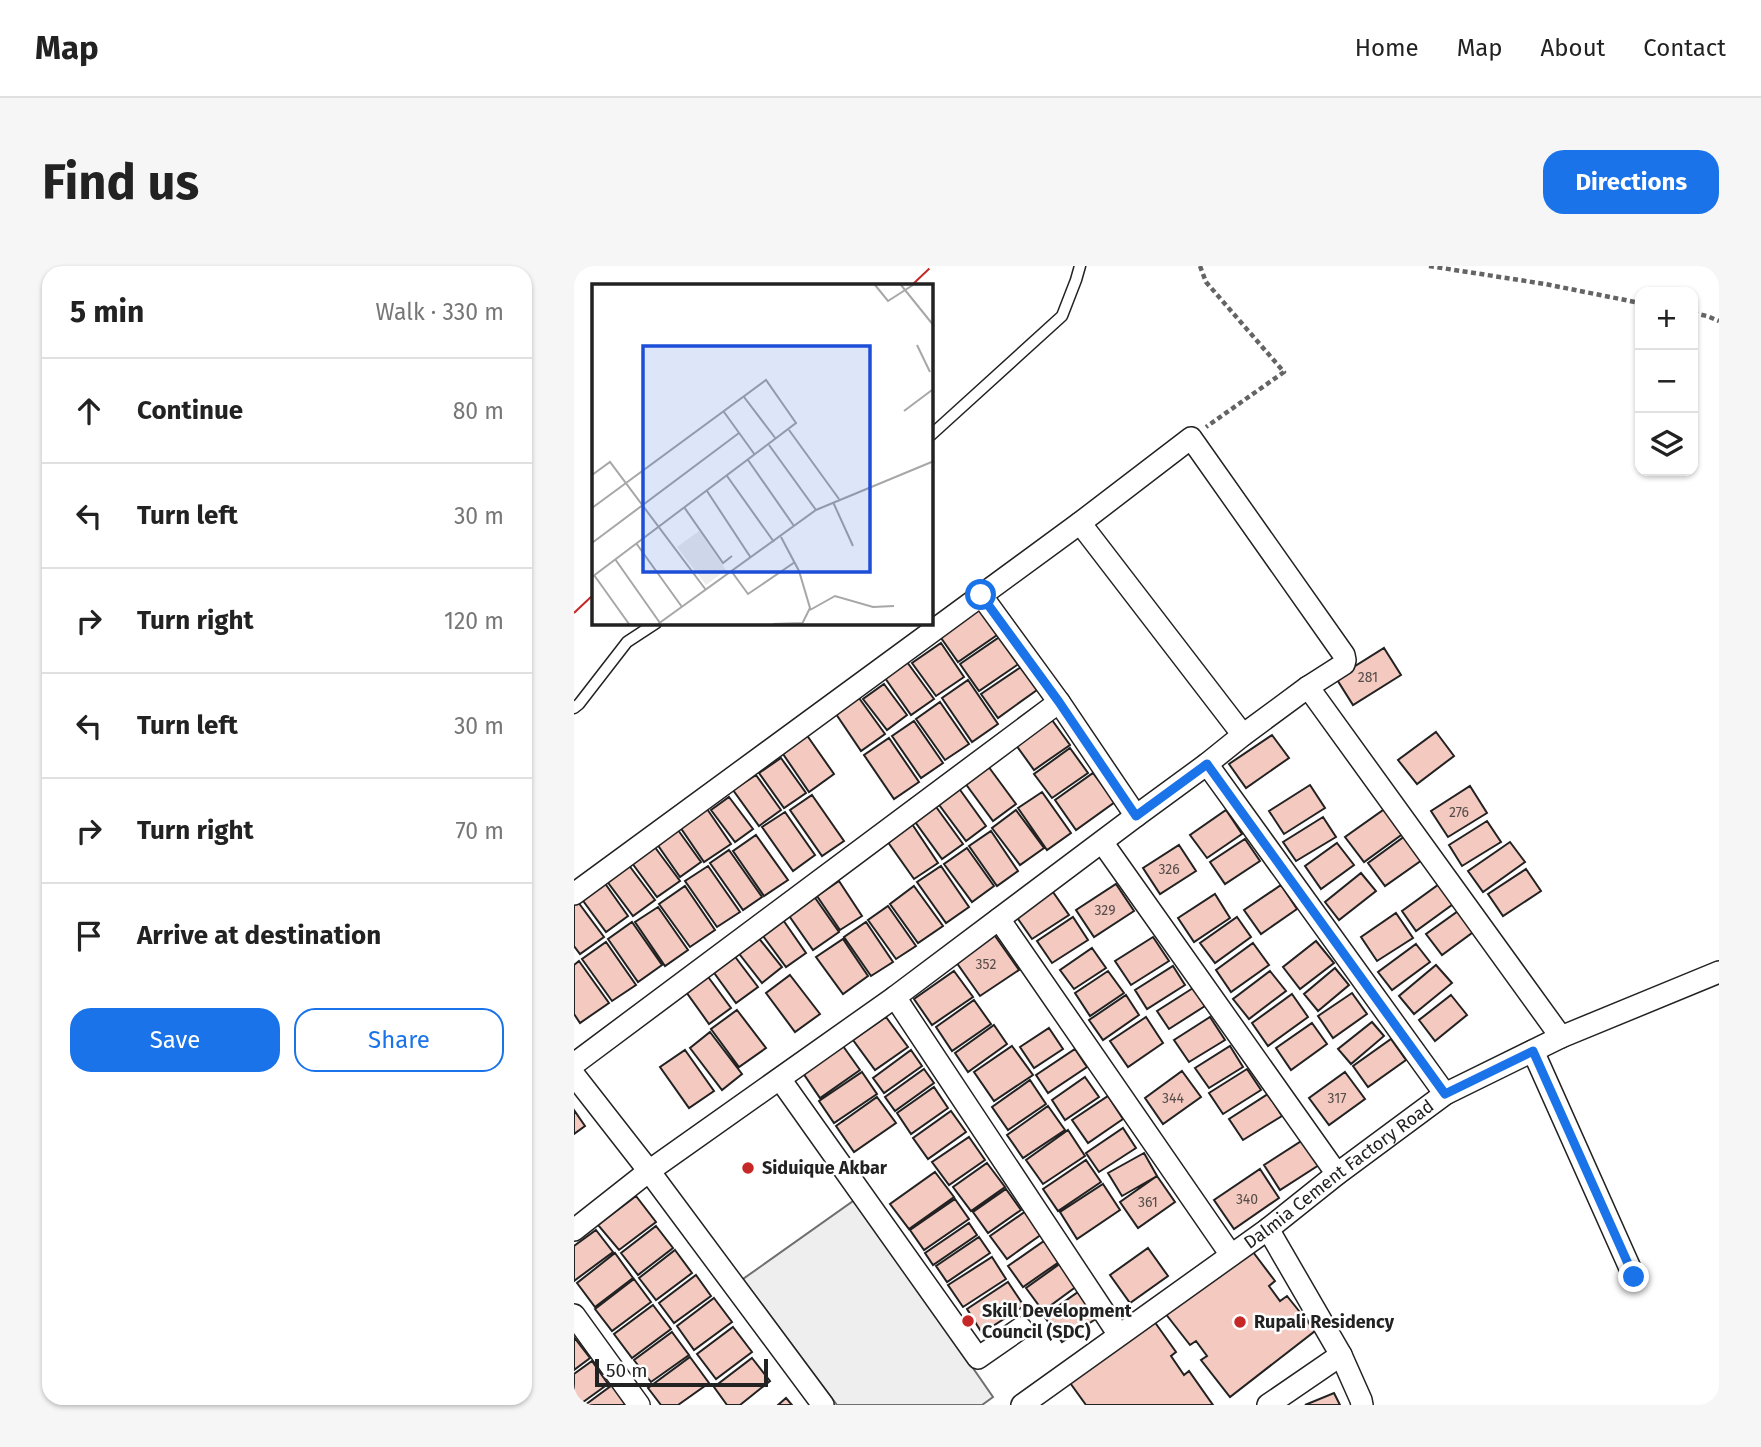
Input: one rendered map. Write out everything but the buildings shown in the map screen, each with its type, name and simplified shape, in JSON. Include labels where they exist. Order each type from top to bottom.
[{"type":"street","points":[[574,894],[1080,523],[1191,438],[1344,655],[1344,664],[1243,735],[895,998],[649,1171],[574,1230]]},
{"type":"street","points":[[1080,523],[1243,735]]},
{"type":"street","points":[[981,595],[1059,702],[1136,816]]},
{"type":"street","points":[[1308,687],[1561,1037]]},
{"type":"street","points":[[574,1064],[1059,702]]},
{"type":"street","points":[[1207,764],[1445,1094]]},
{"type":"street","points":[[1102,842],[1337,1174]]},
{"type":"street","points":[[999,919],[1231,1255]]},
{"type":"street","name":"Dalmia Cement Factory Road","points":[[1023,1405],[1268,1229],[1445,1094],[1561,1037],[1719,971]]},
{"type":"street","points":[[895,998],[1119,1335]]},
{"type":"street","points":[[1533,1051],[1634,1277]]},
{"type":"street","points":[[574,1075],[823,1405]]},
{"type":"street","points":[[780,1079],[978,1358],[1021,1328]]},
{"type":"street","points":[[1268,1229],[1340,1355],[1362,1405]]},
{"type":"street","points":[[574,1315],[639,1405]]},
{"type":"street","points":[[1268,1405],[1340,1355]]},
{"type":"lane","points":[[933,433],[1062,316],[1080,266]]},
{"type":"lane","points":[[574,708],[626,642],[653,625]]},
{"type":"path","points":[[1191,438],[1284,372],[1206,282],[1200,266]]},
{"type":"path","points":[[1429,266],[1545,284],[1635,302]]},
{"type":"path","points":[[1698,314],[1719,321]]},
{"type":"shaded area","points":[[856,1199],[993,1397],[982,1405],[837,1405],[743,1279]]},
{"type":"power","points":[[913,284],[932,266]]},
{"type":"power","points":[[574,613],[592,596]]},
{"type":"place","name":"Siduique Akbar","points":[[748,1168]]},
{"type":"place","name":"Skill Development Council (SDC)","points":[[968,1321]]},
{"type":"place","name":"Rupali Residency","points":[[1240,1322]]},
{"type":"route","points":[[981,595],[1059,702],[1136,816],[1207,764],[1445,1094],[1533,1051],[1634,1277]]}]
